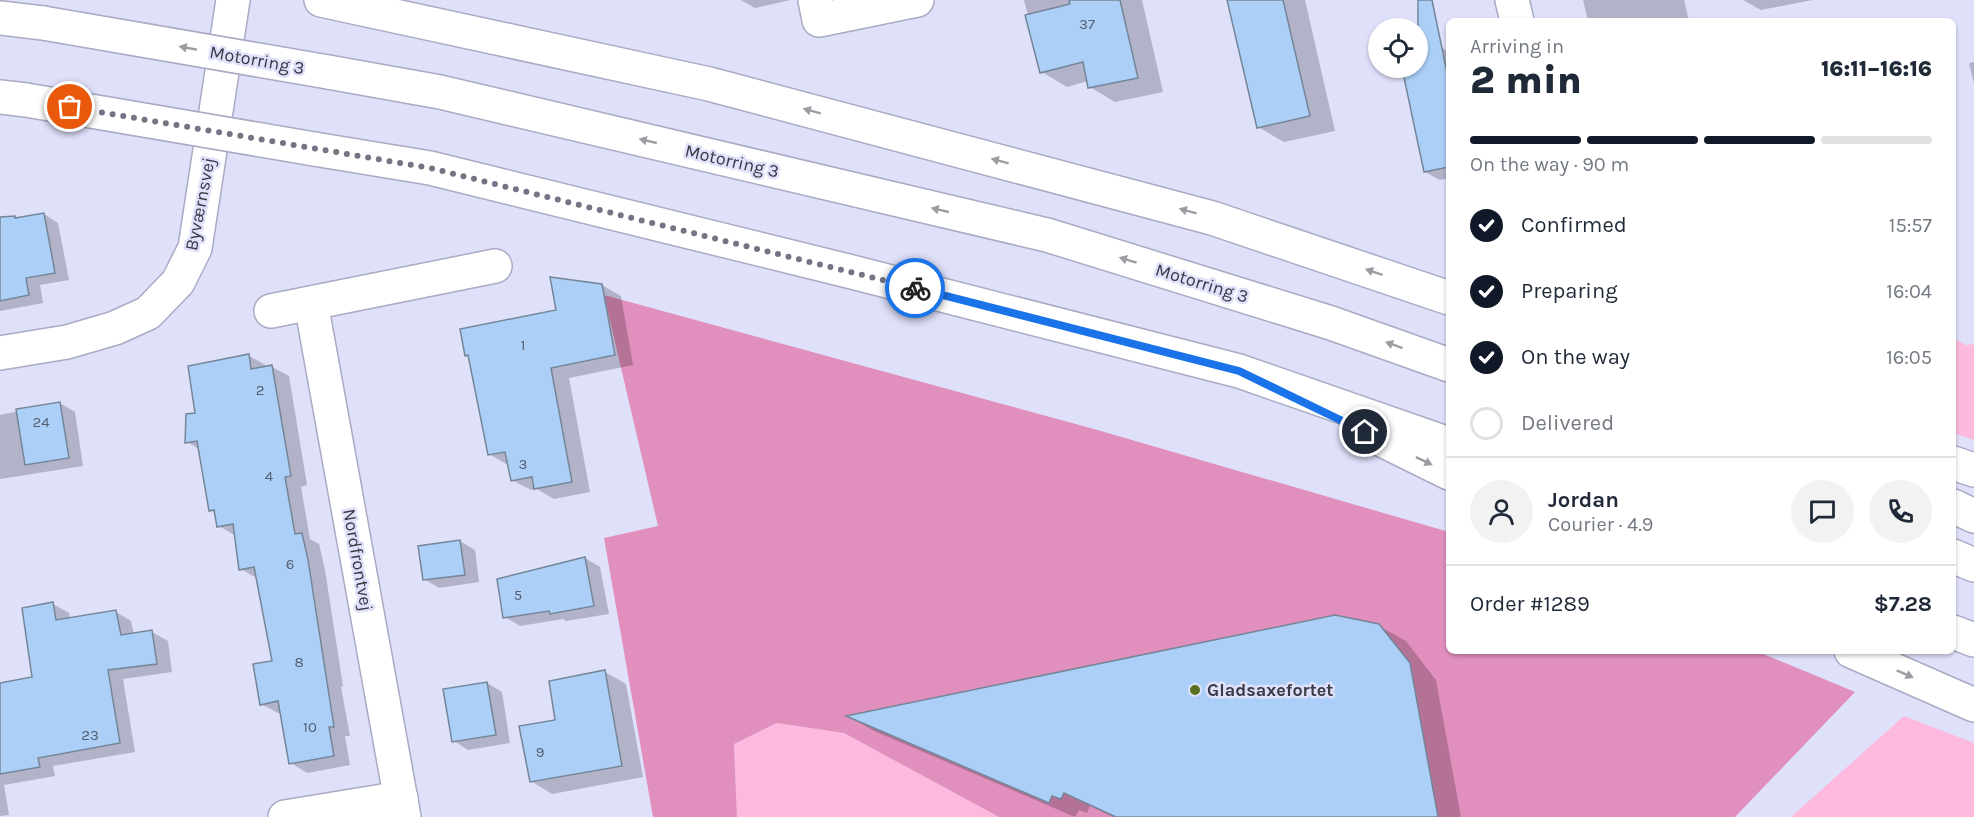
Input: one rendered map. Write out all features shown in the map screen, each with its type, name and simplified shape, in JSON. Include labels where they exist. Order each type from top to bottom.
[{"type":"main road","name":"Byværnsvej","points":[[0,353],[67,342],[115,328],[148,313],[178,282],[195,248],[233,0]]},
{"type":"main road","points":[[815,0],[819,20],[917,0]]},
{"type":"main road","points":[[1512,0],[1516,18]]},
{"type":"main road","points":[[330,1],[710,84],[1212,218],[1446,297]]},
{"type":"main road","name":"Motorring 3","points":[[0,18],[43,23],[440,92],[1047,235],[1332,323],[1446,364]]},
{"type":"main road","points":[[13,98],[441,171],[852,272],[1239,371],[1446,443]]},
{"type":"main road","points":[[271,311],[495,266]]},
{"type":"main road","name":"Nordfrontvej","points":[[311,303],[403,807]]},
{"type":"main road","points":[[1239,371],[1446,472]]},
{"type":"main road","points":[[1956,464],[1974,470]]},
{"type":"main road","points":[[1956,507],[1974,516]]},
{"type":"main road","points":[[1956,557],[1974,565]]},
{"type":"main road","points":[[1956,633],[1974,640]]},
{"type":"main road","points":[[1858,654],[1974,705]]},
{"type":"main road","points":[[285,817],[403,807]]},
{"type":"shaded area","points":[[604,295],[1094,429],[1446,531],[1446,654],[1763,654],[1855,692],[1735,817],[999,817],[844,733],[777,723],[734,744],[737,817],[653,817],[604,538],[658,526]]},
{"type":"shaded area","points":[[1956,340],[1966,345],[1974,344],[1974,440],[1956,434]]},
{"type":"shaded area","points":[[1904,716],[1974,743],[1974,817],[1791,817]]},
{"type":"shaded area","points":[[777,723],[844,733],[999,817],[737,817],[734,744]]},
{"type":"building","points":[[1069,0],[1120,0],[1138,78],[1088,88],[1083,62],[1040,73],[1025,15],[1070,4]]},
{"type":"building","points":[[1227,0],[1283,0],[1310,116],[1257,128]]},
{"type":"building","points":[[1418,0],[1432,0],[1446,68],[1446,168],[1424,172],[1404,78],[1428,78],[1428,18],[1418,18]]},
{"type":"building","points":[[44,213],[55,273],[26,278],[29,295],[0,301],[0,217],[15,216],[15,218]]},
{"type":"building","points":[[550,277],[602,284],[615,355],[551,368],[572,482],[534,489],[532,477],[511,481],[505,452],[488,455],[468,355],[465,356],[460,329],[556,310]]},
{"type":"building","points":[[249,354],[251,369],[272,365],[291,476],[285,477],[295,534],[302,533],[308,560],[334,727],[329,727],[334,756],[289,764],[278,701],[260,705],[253,664],[272,661],[254,567],[239,570],[233,524],[217,527],[214,510],[209,511],[197,441],[185,443],[186,414],[195,413],[188,366]]},
{"type":"building","points":[[60,402],[69,458],[25,465],[16,409]]},
{"type":"building","points":[[460,540],[465,575],[423,580],[418,546]]},
{"type":"building","points":[[585,557],[594,606],[550,614],[549,611],[503,618],[497,579]]},
{"type":"building","points":[[53,602],[56,620],[116,610],[121,635],[152,630],[157,664],[108,670],[120,743],[38,758],[40,767],[0,774],[0,683],[32,677],[22,608]]},
{"type":"building","name":"Gladsaxefortet","points":[[1335,615],[1379,624],[1410,663],[1438,817],[1116,817],[1064,793],[1061,799],[1052,796],[1049,803],[846,716]]},
{"type":"building","points":[[605,670],[622,766],[530,782],[519,726],[555,720],[549,681]]},
{"type":"building","points":[[487,682],[496,735],[452,742],[443,689]]},
{"type":"way so far","points":[[70,107],[430,168],[915,288]]},
{"type":"place","name":"Gladsaxefortet","points":[[1195,690]]},
{"type":"route","points":[[915,288],[1239,371],[1365,432]]}]
